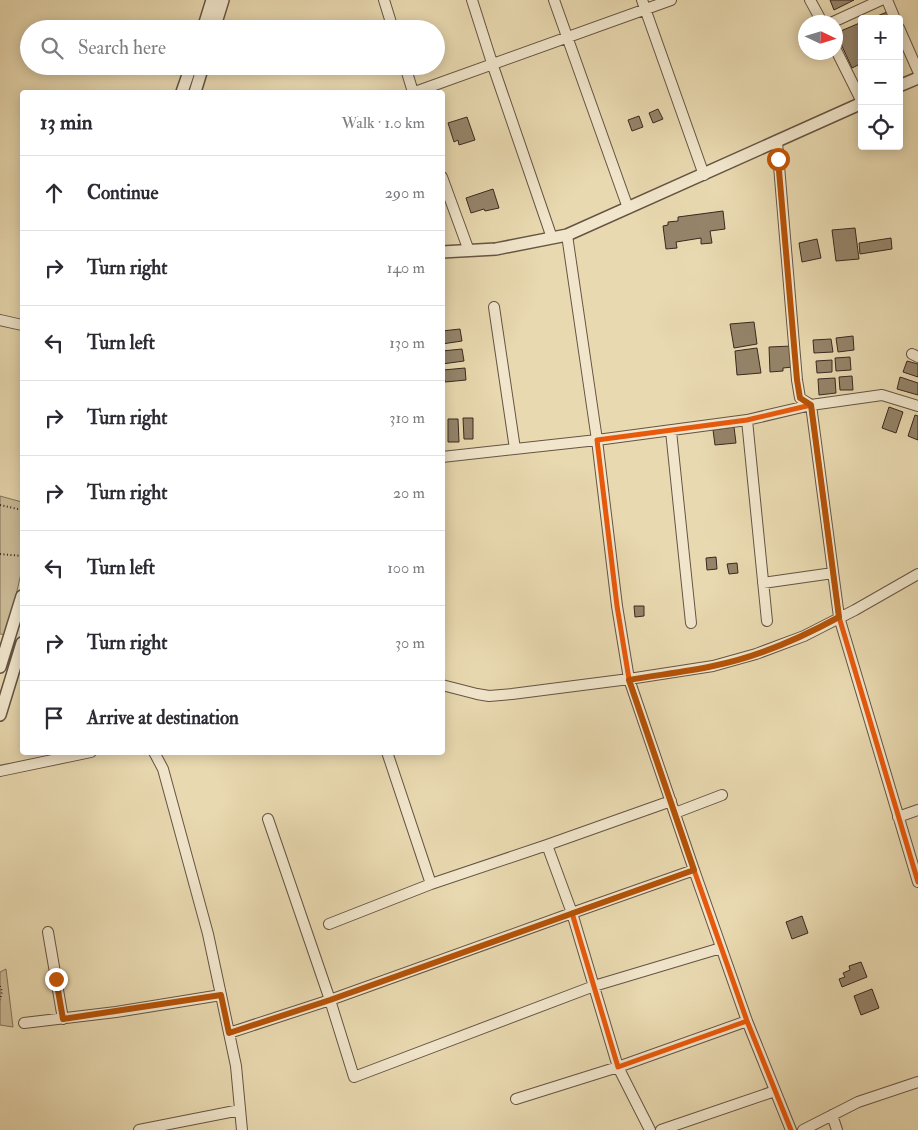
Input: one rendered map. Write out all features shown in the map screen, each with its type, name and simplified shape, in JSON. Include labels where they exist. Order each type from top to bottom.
[{"type":"street","points":[[206,20],[212,0]]},
{"type":"street","points":[[217,20],[223,0]]},
{"type":"street","points":[[384,0],[390,20]]},
{"type":"street","points":[[472,0],[552,238]]},
{"type":"street","points":[[554,0],[628,208]]},
{"type":"street","points":[[420,90],[493,66],[567,38],[644,5],[671,0]]},
{"type":"street","points":[[810,0],[818,15]]},
{"type":"street","points":[[843,17],[881,0]]},
{"type":"street","points":[[887,0],[893,15]]},
{"type":"street","points":[[644,5],[704,175]]},
{"type":"street","points":[[903,37],[918,71]]},
{"type":"street","points":[[841,60],[858,95]]},
{"type":"street","points":[[183,90],[188,75]]},
{"type":"street","points":[[196,90],[200,75]]},
{"type":"street","points":[[408,75],[413,90]]},
{"type":"street","points":[[903,84],[918,78]]},
{"type":"street","points":[[445,252],[496,249],[567,235],[858,105]]},
{"type":"street","points":[[777,142],[797,380],[800,398],[811,405]]},
{"type":"street","points":[[445,185],[469,250]]},
{"type":"street","points":[[567,235],[597,440],[617,606],[629,680],[747,1022],[791,1130]]},
{"type":"street","points":[[494,307],[515,449]]},
{"type":"street","points":[[0,320],[20,325]]},
{"type":"street","points":[[445,457],[671,431],[747,420],[811,405],[882,394],[918,406]]},
{"type":"street","points":[[811,405],[839,617],[918,882]]},
{"type":"street","points":[[747,420],[767,621]]},
{"type":"street","points":[[671,431],[691,623]]},
{"type":"street","points":[[763,583],[833,573]]},
{"type":"street","points":[[445,686],[489,696],[629,680],[713,666],[756,654],[804,636],[855,610],[918,574]]},
{"type":"street","points":[[0,667],[20,602]]},
{"type":"street","points":[[0,715],[20,650]]},
{"type":"street","points":[[0,771],[77,755]]},
{"type":"street","points":[[156,755],[163,769],[208,934],[236,1066],[242,1130]]},
{"type":"street","points":[[388,755],[431,884]]},
{"type":"street","points":[[675,813],[722,795]]},
{"type":"street","points":[[329,924],[431,884],[671,801]]},
{"type":"street","points":[[898,817],[918,810]]},
{"type":"street","points":[[268,819],[330,1000],[354,1077],[594,986],[721,948]]},
{"type":"street","points":[[547,845],[572,913],[618,1067],[650,1130]]},
{"type":"street","points":[[229,1033],[330,1000],[694,870]]},
{"type":"street","points":[[48,932],[63,1019]]},
{"type":"street","points":[[24,1023],[63,1019],[221,995]]},
{"type":"street","points":[[516,1099],[618,1067],[747,1022]]},
{"type":"street","points":[[802,1130],[858,1102],[918,1082]]},
{"type":"street","points":[[660,1130],[775,1091]]},
{"type":"street","points":[[143,1130],[163,1128],[240,1110]]},
{"type":"street","points":[[832,1116],[838,1130]]},
{"type":"path","points":[[0,505],[20,510]]},
{"type":"path","points":[[0,554],[20,556]]},
{"type":"path","points":[[0,986],[2,991],[0,1000]]},
{"type":"shaded area","points":[[0,496],[20,501],[20,578],[7,635],[0,634]]},
{"type":"shaded area","points":[[6,969],[13,1027],[0,1025],[0,972]]},
{"type":"building","points":[[830,0],[854,0],[834,10]]},
{"type":"building","points":[[858,24],[858,65],[852,68],[843,48],[843,30]]},
{"type":"building","points":[[658,109],[663,119],[653,123],[649,113]]},
{"type":"building","points":[[639,116],[643,127],[632,131],[628,120]]},
{"type":"building","points":[[467,117],[475,140],[459,145],[458,140],[454,142],[448,123]]},
{"type":"building","points":[[493,189],[499,208],[485,211],[484,209],[471,213],[466,198]]},
{"type":"building","points":[[723,211],[725,229],[710,231],[712,243],[701,244],[701,238],[676,242],[677,248],[666,249],[663,226],[668,225],[668,222],[678,221],[678,217]]},
{"type":"building","points":[[855,228],[859,259],[836,261],[832,230]]},
{"type":"building","points":[[891,238],[892,249],[860,254],[859,243]]},
{"type":"building","points":[[817,239],[821,258],[802,262],[799,243]]},
{"type":"building","points":[[754,322],[757,344],[734,348],[730,324]]},
{"type":"building","points":[[460,329],[462,341],[445,344],[445,331]]},
{"type":"building","points":[[853,336],[854,350],[838,352],[836,338]]},
{"type":"building","points":[[831,339],[833,352],[814,353],[813,340]]},
{"type":"building","points":[[792,346],[793,367],[783,368],[783,371],[770,372],[769,347]]},
{"type":"building","points":[[757,348],[761,373],[737,375],[735,351]]},
{"type":"building","points":[[462,349],[464,361],[445,364],[445,351]]},
{"type":"building","points":[[850,357],[851,370],[836,371],[835,358]]},
{"type":"building","points":[[832,360],[832,372],[817,373],[816,361]]},
{"type":"building","points":[[907,361],[918,364],[918,377],[903,372]]},
{"type":"building","points":[[465,368],[466,380],[445,382],[445,370]]},
{"type":"building","points":[[852,376],[853,390],[840,390],[839,377]]},
{"type":"building","points":[[900,377],[918,383],[918,395],[897,389]]},
{"type":"building","points":[[835,378],[836,393],[819,395],[818,379]]},
{"type":"building","points":[[889,407],[903,412],[896,433],[882,428]]},
{"type":"building","points":[[915,415],[918,416],[918,440],[908,436]]},
{"type":"building","points":[[463,418],[473,418],[473,439],[464,439]]},
{"type":"building","points":[[448,419],[458,419],[459,442],[448,442]]},
{"type":"building","points":[[734,427],[736,443],[715,445],[713,430]]},
{"type":"building","points":[[716,557],[717,569],[707,570],[706,558]]},
{"type":"building","points":[[737,563],[738,573],[729,574],[727,564]]},
{"type":"building","points":[[634,606],[644,606],[644,616],[635,617]]},
{"type":"building","points":[[802,916],[808,933],[792,939],[786,922]]},
{"type":"building","points":[[861,962],[867,977],[842,987],[839,979],[845,977],[843,973],[850,970],[849,966]]},
{"type":"building","points":[[872,989],[879,1008],[861,1015],[854,996]]},
{"type":"cycle path","points":[[694,870],[629,679],[617,606],[597,440],[747,420],[811,405],[839,617],[918,882]]},
{"type":"cycle path","points":[[747,1021],[694,870],[572,913],[618,1067],[747,1021],[791,1130]]},
{"type":"route","points":[[56,979],[63,1019],[221,995],[229,1033],[330,1000],[694,870],[629,680],[713,666],[756,654],[804,636],[839,617],[811,405],[800,398],[797,380],[778,159]]}]
